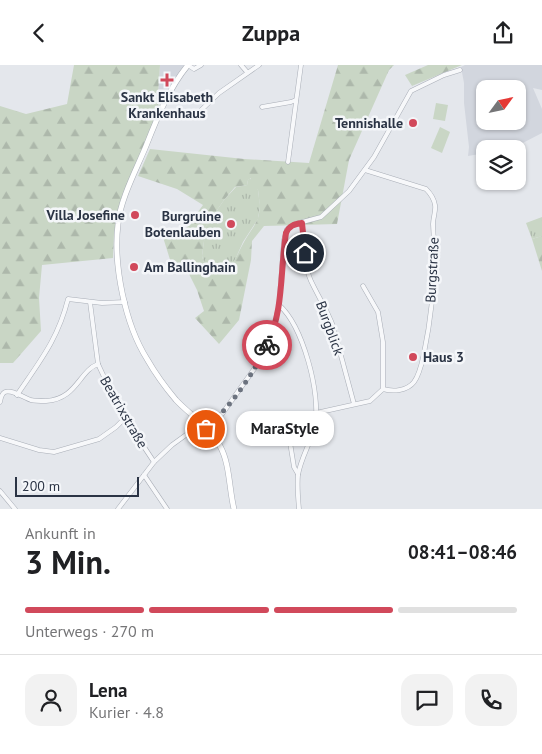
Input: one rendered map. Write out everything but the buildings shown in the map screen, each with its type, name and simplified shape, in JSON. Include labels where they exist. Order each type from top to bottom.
[{"type":"street","points":[[201,65],[194,69],[188,65],[171,91],[161,112],[121,211],[118,223],[116,255],[129,320],[148,361],[176,399],[215,438],[224,455],[234,509]]},
{"type":"street","points":[[241,65],[246,73]]},
{"type":"street","points":[[196,115],[219,93],[259,65]]},
{"type":"street","points":[[288,162],[301,65]]},
{"type":"street","points":[[118,509],[154,462],[172,445],[203,426],[213,423],[222,414],[257,365],[273,332],[280,305],[286,233],[290,227],[321,217],[342,199],[365,170],[408,94],[414,89],[460,70]]},
{"type":"street","points":[[262,107],[296,100]]},
{"type":"street","name":"Burgstraße","points":[[365,170],[426,189],[430,192],[435,210],[433,221],[435,268],[429,326],[422,363],[413,383],[406,388],[383,389]]},
{"type":"street","name":"Burgblick","points":[[302,223],[310,279],[333,326],[354,404]]},
{"type":"street","points":[[316,413],[370,401],[383,389],[383,343],[378,312],[363,286]]},
{"type":"street","points":[[17,395],[48,349],[60,327],[68,299],[90,303],[125,302]]},
{"type":"street","name":"Beatrixstraße","points":[[90,303],[98,364],[124,418],[154,462]]},
{"type":"street","points":[[280,305],[287,313],[306,353],[314,386],[316,413],[313,431],[298,473],[299,509]]},
{"type":"street","points":[[0,402],[2,395],[6,392],[30,400],[54,400],[73,389],[92,366],[98,364]]},
{"type":"street","points":[[0,438],[39,450],[54,452],[99,439],[116,427],[124,418]]},
{"type":"street","points":[[287,424],[294,467],[298,473]]},
{"type":"street","points":[[144,475],[168,509]]},
{"type":"street","points":[[0,491],[15,509]]},
{"type":"shaded area","name":"Sankt Elisabeth Krankenhaus","points":[[160,65],[184,65],[164,98],[158,95]]},
{"type":"shaded area","points":[[465,65],[542,65],[542,90],[533,88],[542,109],[542,133],[526,141],[476,140],[476,155],[468,156],[464,83],[461,67]]},
{"type":"green space","points":[[74,65],[160,65],[158,95],[164,98],[118,209],[113,258],[42,265],[39,298],[41,331],[13,363],[0,363],[0,106],[26,114],[67,104]]},
{"type":"green space","points":[[338,65],[394,65],[389,70],[349,160],[337,224],[264,226],[252,241],[251,260],[239,320],[219,344],[195,318],[204,311],[197,290],[186,268],[172,266],[162,234],[182,234],[203,205],[177,189],[138,176],[150,149],[244,159],[309,163]],"holes":[[[251,178],[251,185],[258,190],[260,207],[255,224],[234,261],[226,270],[214,272],[206,269],[202,256],[206,226],[235,187],[247,185],[248,180]]]},
{"type":"green space","points":[[428,65],[462,65],[412,86],[405,75]]},
{"type":"green space","points":[[436,103],[448,105],[445,121],[433,119]]},
{"type":"green space","points":[[440,127],[450,132],[442,153],[431,148]]},
{"type":"green space","points":[[250,178],[258,190],[260,206],[258,219],[243,242],[234,262],[226,270],[214,273],[206,269],[202,256],[206,226],[224,200],[236,187],[247,185]]},
{"type":"green space","points":[[542,217],[542,236],[532,239],[526,223]]},
{"type":"green space","points":[[542,236],[542,271],[532,239]]},
{"type":"way so far","points":[[206,429],[205,427],[213,423],[222,414],[248,379],[267,345]]},
{"type":"place","name":"Sankt Elisabeth Krankenhaus","points":[[167,80]]},
{"type":"place","name":"Tennishalle","points":[[413,123]]},
{"type":"place","name":"Villa Josefine","points":[[135,215]]},
{"type":"place","name":"Burgruine Botenlauben","points":[[231,224]]},
{"type":"place","name":"Am Ballinghain","points":[[134,267]]},
{"type":"place","name":"Haus 3","points":[[413,357]]},
{"type":"place","name":"MaraStyle","points":[[206,429]]},
{"type":"route","points":[[267,345],[273,332],[280,305],[284,241],[288,229],[294,224],[302,223],[305,253]]}]
